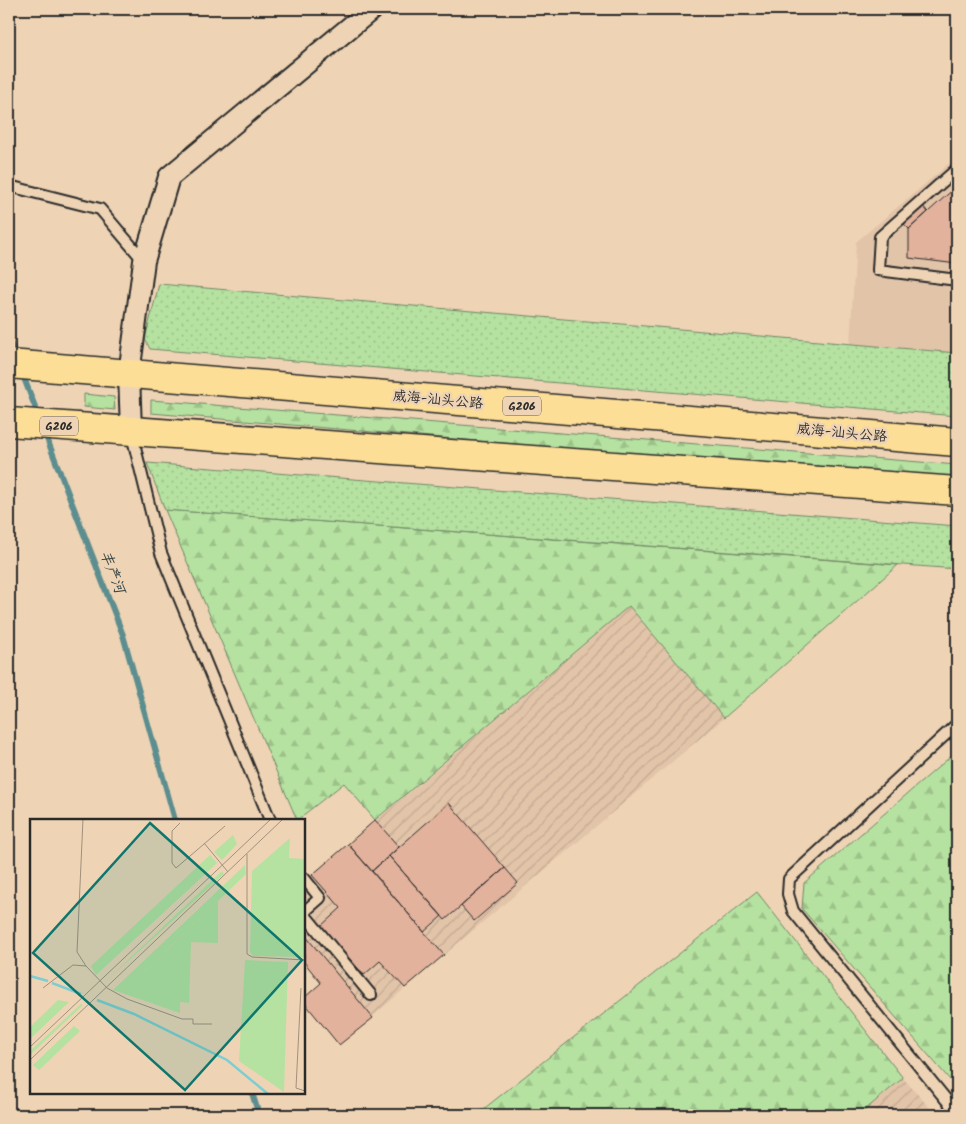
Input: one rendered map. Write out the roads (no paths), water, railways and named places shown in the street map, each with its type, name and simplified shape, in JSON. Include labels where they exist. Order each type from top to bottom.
[{"type":"highway","name":"威海-汕头公路","points":[[9,364],[957,442]]},
{"type":"highway","name":"G206","points":[[9,422],[957,491]]},
{"type":"street","points":[[120,430],[144,261],[169,177],[372,9]]},
{"type":"lane","points":[[957,169],[880,237],[878,270],[957,280]]},
{"type":"lane","points":[[9,186],[100,209],[144,261]]},
{"type":"lane","points":[[120,430],[161,553],[270,819]]},
{"type":"lane","points":[[957,724],[789,878],[788,894],[793,911],[957,1113]]},
{"type":"lane","points":[[305,879],[320,898],[305,912]]},
{"type":"lane","points":[[305,914],[370,995]]},
{"type":"waterway","name":"丰产河","points":[[9,338],[17,359]]},
{"type":"waterway","name":"丰产河","points":[[22,373],[39,417]]},
{"type":"waterway","name":"丰产河","points":[[44,431],[123,635],[175,819]]},
{"type":"waterway","name":"丰产河","points":[[252,1094],[259,1115]]}]
